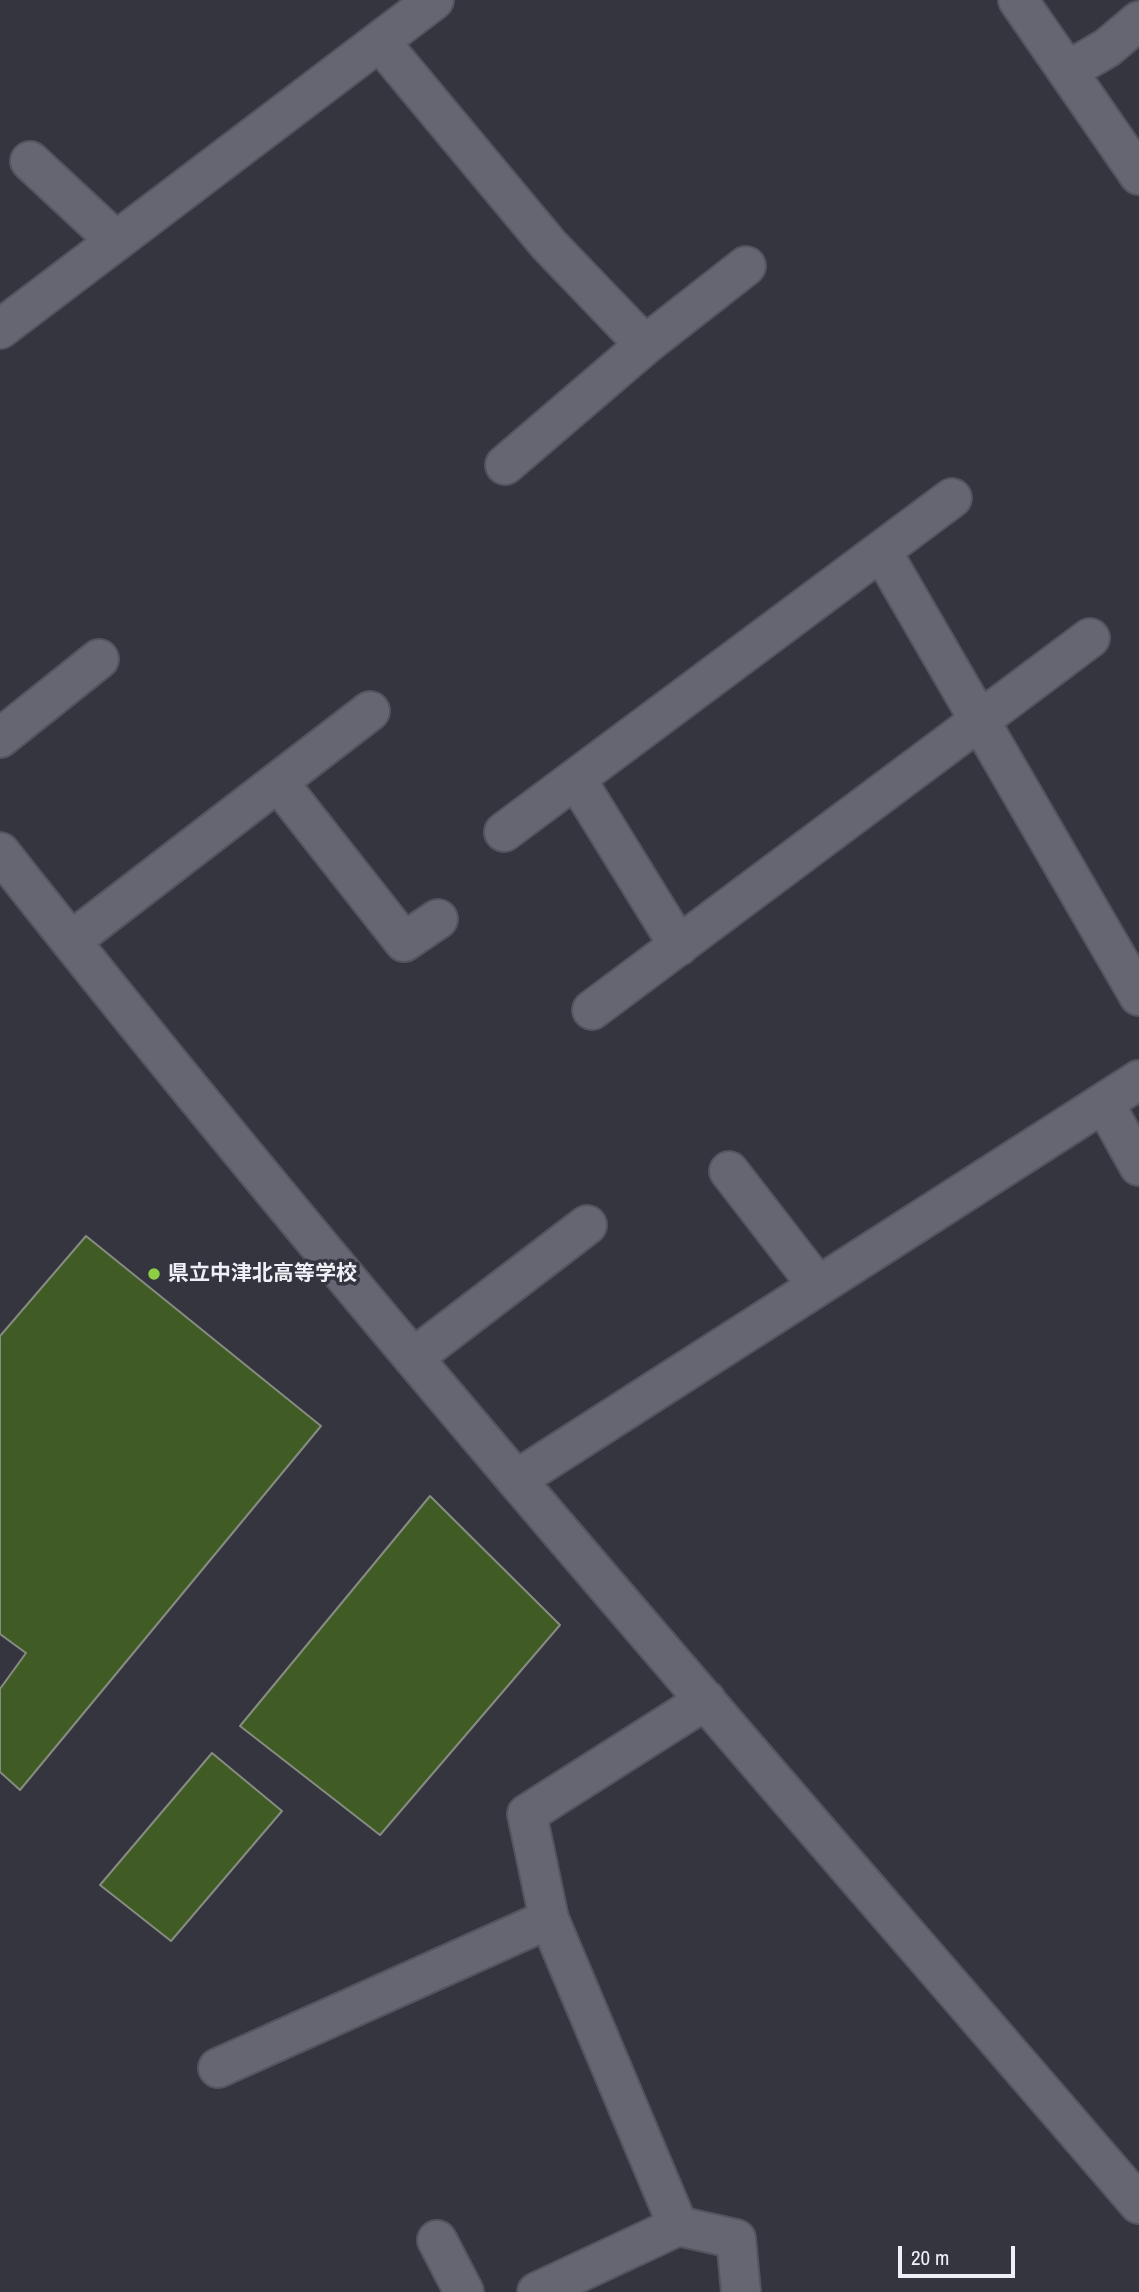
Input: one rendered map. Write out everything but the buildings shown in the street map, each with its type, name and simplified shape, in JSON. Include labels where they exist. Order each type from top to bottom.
[{"type":"street","points":[[1018,0],[1139,175]]},
{"type":"street","points":[[0,329],[380,42],[415,6]]},
{"type":"street","points":[[1067,71],[1107,48],[1139,21]]},
{"type":"street","points":[[380,42],[549,245],[645,345]]},
{"type":"street","points":[[30,161],[116,241]]},
{"type":"street","points":[[505,465],[645,345],[746,266]]},
{"type":"street","points":[[504,832],[952,498]]},
{"type":"street","points":[[882,552],[1139,996]]},
{"type":"street","points":[[592,1010],[1090,638]]},
{"type":"street","points":[[0,738],[99,659]]},
{"type":"street","points":[[71,941],[370,711]]},
{"type":"street","points":[[576,779],[679,946]]},
{"type":"street","points":[[278,782],[404,942],[438,919]]},
{"type":"street","points":[[0,852],[413,1358],[1139,2204]]},
{"type":"street","points":[[516,1480],[1139,1080]]},
{"type":"street","points":[[1104,1103],[1139,1166]]},
{"type":"street","points":[[729,1171],[818,1286]]},
{"type":"street","points":[[413,1358],[587,1225]]},
{"type":"street","points":[[678,2226],[549,1919],[527,1814],[706,1700]]},
{"type":"street","points":[[218,2068],[549,1919]]},
{"type":"street","points":[[537,2292],[678,2226],[736,2239],[741,2292]]},
{"type":"street","points":[[437,2240],[464,2292]]},
{"type":"place","name":"県立中津北高等学校","points":[[154,1274]]}]
